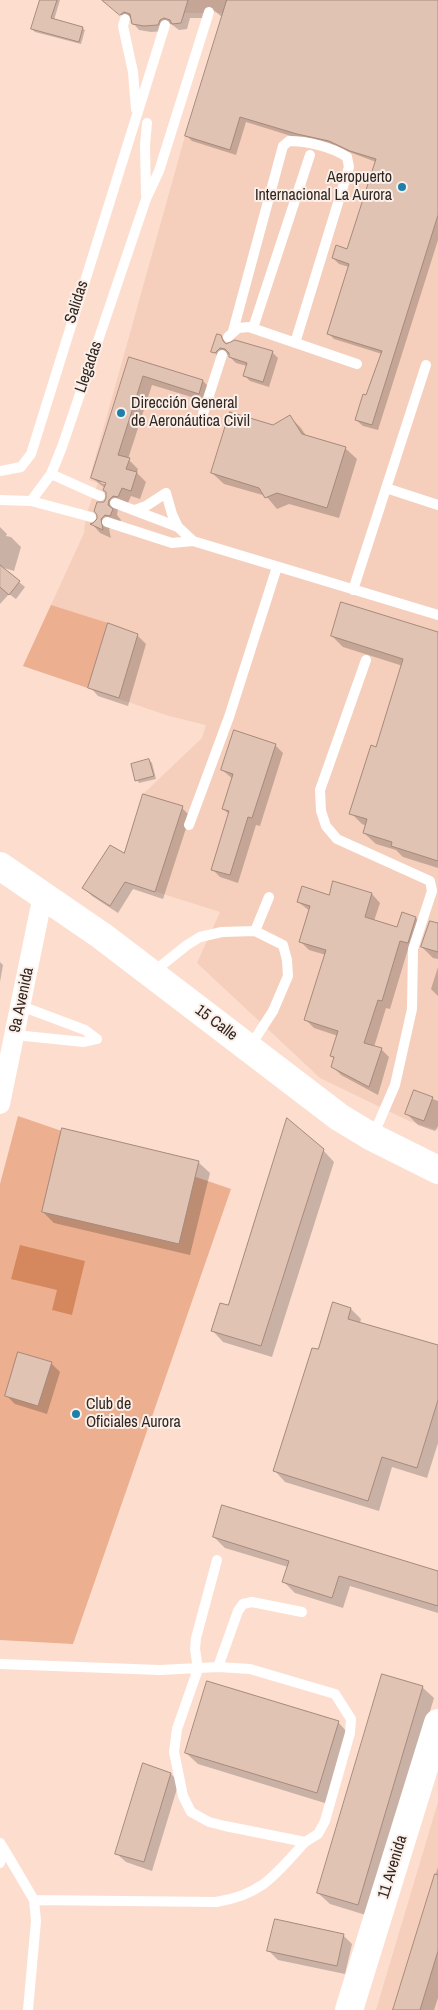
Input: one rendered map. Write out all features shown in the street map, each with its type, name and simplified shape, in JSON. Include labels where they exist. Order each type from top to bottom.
[{"type":"main road","name":"15 Calle","points":[[0,866],[102,936],[339,1117],[372,1138],[438,1170]]},
{"type":"main road","name":"11 Avenida","points":[[349,2010],[438,1723]]},
{"type":"street","name":"9a Avenida","points":[[0,1104],[43,895]]},
{"type":"lane","points":[[146,199],[159,171],[209,12]]},
{"type":"lane","points":[[125,19],[124,26],[133,72],[135,119]]},
{"type":"lane","name":"Salidas","points":[[0,471],[21,467],[31,454],[165,25]]},
{"type":"lane","points":[[146,199],[145,146],[147,123]]},
{"type":"lane","points":[[295,343],[348,166],[347,157],[339,151],[289,141],[283,146],[231,334],[242,326],[253,328],[295,343],[356,364]]},
{"type":"lane","points":[[253,328],[310,155]]},
{"type":"lane","name":"Llegadas","points":[[31,500],[51,474],[62,447],[146,199]]},
{"type":"lane","points":[[202,414],[222,355]]},
{"type":"lane","points":[[352,590],[426,365]]},
{"type":"lane","points":[[51,474],[100,496]]},
{"type":"lane","points":[[386,488],[438,505]]},
{"type":"lane","points":[[135,510],[152,503],[166,493],[172,514],[178,526],[193,540],[438,615]]},
{"type":"lane","points":[[0,500],[31,500],[91,517]]},
{"type":"lane","points":[[116,503],[178,526]]},
{"type":"lane","points":[[107,522],[172,543],[193,540]]},
{"type":"lane","points":[[189,825],[229,717],[277,567]]},
{"type":"lane","points":[[366,660],[320,790],[321,810],[326,826],[337,840],[430,881],[432,884],[432,891],[413,949],[412,1009],[395,1086],[372,1138]]},
{"type":"lane","points":[[256,932],[269,897]]},
{"type":"lane","points":[[151,973],[200,937],[222,932],[256,932],[283,945],[287,960],[288,976],[273,1011],[249,1048]]},
{"type":"lane","points":[[15,1035],[84,1042],[97,1039],[85,1030],[21,1006]]},
{"type":"lane","points":[[217,1560],[196,1638],[195,1649],[198,1669],[177,1729],[174,1752],[183,1796],[192,1812],[209,1822],[305,1842]]},
{"type":"lane","points":[[218,1667],[238,1611],[243,1604],[252,1602],[302,1612]]},
{"type":"lane","points":[[0,1664],[160,1670],[218,1667],[250,1669],[335,1694],[350,1719],[350,1733],[325,1821],[318,1834],[305,1842],[270,1881],[252,1892],[230,1900],[216,1902],[34,1900]]},
{"type":"lane","points":[[2,1846],[34,1900],[35,1936],[28,2010]]},
{"type":"lane","points":[[0,1863],[2,1846]]},
{"type":"shaded area","name":"Aeropuerto Internacional La Aurora","points":[[102,0],[438,0],[438,1130],[409,1121],[320,1078],[197,963],[220,912],[116,879],[143,794],[202,738],[206,725],[169,716],[23,666],[84,533],[86,515],[98,483],[89,480],[185,136],[223,13],[185,13],[181,23],[145,26],[132,24]]},
{"type":"shaded area","points":[[51,605],[108,623],[88,688],[23,666]]},
{"type":"shaded area","name":"Club de Oficiales Aurora","points":[[18,1116],[231,1189],[73,1644],[0,1640],[0,1184]]},
{"type":"shaded area","points":[[20,1245],[85,1261],[72,1315],[52,1310],[57,1290],[11,1279]]},
{"type":"shaded area","points":[[438,1802],[438,2010],[376,2010]]},
{"type":"building","points":[[40,0],[57,0],[51,18],[83,27],[79,42],[31,29]]},
{"type":"building","points":[[102,0],[188,0],[181,23],[172,24],[170,20],[164,18],[160,20],[158,25],[144,26],[132,24],[130,14],[124,12],[120,15]]},
{"type":"building","name":"Aeropuerto Internacional La Aurora","points":[[227,0],[438,0],[438,215],[372,425],[355,420],[363,394],[366,395],[382,351],[327,334],[349,264],[332,258],[336,245],[347,249],[376,159],[350,151],[329,141],[297,134],[240,117],[230,150],[185,136]]},
{"type":"building","points":[[217,334],[221,335],[226,344],[235,340],[273,351],[263,382],[243,376],[247,363],[229,357],[229,353],[225,349],[220,348],[215,353],[211,352]]},
{"type":"building","points":[[129,357],[203,380],[199,394],[143,376],[118,455],[130,458],[126,469],[137,472],[131,491],[122,488],[118,497],[113,496],[109,500],[108,505],[113,509],[110,516],[105,515],[101,519],[103,530],[90,524],[97,519],[94,511],[97,502],[104,502],[106,498],[106,492],[103,490],[106,483],[91,478]]},
{"type":"building","name":"Dirección General de Aeronáutica Civil","points":[[230,412],[273,425],[290,415],[302,434],[346,447],[327,508],[277,493],[265,498],[259,488],[211,473]]},
{"type":"building","points":[[0,565],[20,581],[9,595],[0,587]]},
{"type":"building","points":[[341,602],[438,632],[438,861],[391,846],[392,842],[363,833],[367,819],[349,814],[371,745],[376,747],[403,659],[331,636]]},
{"type":"building","points":[[108,623],[138,634],[119,698],[88,688]]},
{"type":"building","points":[[234,730],[276,744],[252,818],[248,817],[230,875],[211,870],[229,811],[222,809],[233,774],[221,770]]},
{"type":"building","points":[[149,759],[154,776],[135,781],[131,764]]},
{"type":"building","points":[[143,794],[183,806],[155,892],[125,882],[110,906],[82,888],[110,845],[124,853]]},
{"type":"building","points":[[333,881],[372,893],[365,917],[397,927],[402,912],[416,917],[408,943],[400,941],[382,1001],[378,1000],[364,1043],[382,1048],[369,1087],[331,1067],[334,1057],[330,1056],[338,1031],[304,1020],[326,950],[299,942],[310,906],[297,902],[302,886],[329,895]]},
{"type":"building","points":[[430,921],[438,923],[438,952],[421,947]]},
{"type":"building","points":[[414,1090],[433,1097],[424,1121],[405,1114]]},
{"type":"building","points":[[287,1118],[324,1149],[261,1346],[211,1331],[220,1303],[228,1305]]},
{"type":"building","points":[[62,1128],[199,1161],[179,1244],[42,1212]]},
{"type":"building","points":[[333,1302],[351,1308],[348,1319],[438,1345],[438,1400],[417,1468],[382,1457],[368,1501],[273,1471],[312,1348],[318,1349]]},
{"type":"building","points":[[18,1352],[52,1362],[38,1406],[5,1396]]},
{"type":"building","points":[[222,1505],[438,1571],[438,1606],[339,1576],[332,1598],[282,1582],[289,1561],[213,1537]]},
{"type":"building","points":[[382,1674],[423,1686],[358,1905],[317,1893]]},
{"type":"building","points":[[207,1681],[339,1721],[317,1793],[185,1753]]},
{"type":"building","points":[[143,1763],[171,1773],[144,1862],[115,1854]]},
{"type":"building","points":[[435,1874],[438,1875],[438,1951],[420,2010],[393,2010]]},
{"type":"building","points":[[275,1919],[344,1934],[337,1966],[267,1951]]},
{"type":"place","name":"Aeropuerto Internacional La Aurora","points":[[402,187]]},
{"type":"place","name":"Dirección General de Aeronáutica Civil","points":[[121,413]]},
{"type":"place","name":"Club de Oficiales Aurora","points":[[76,1414]]}]
